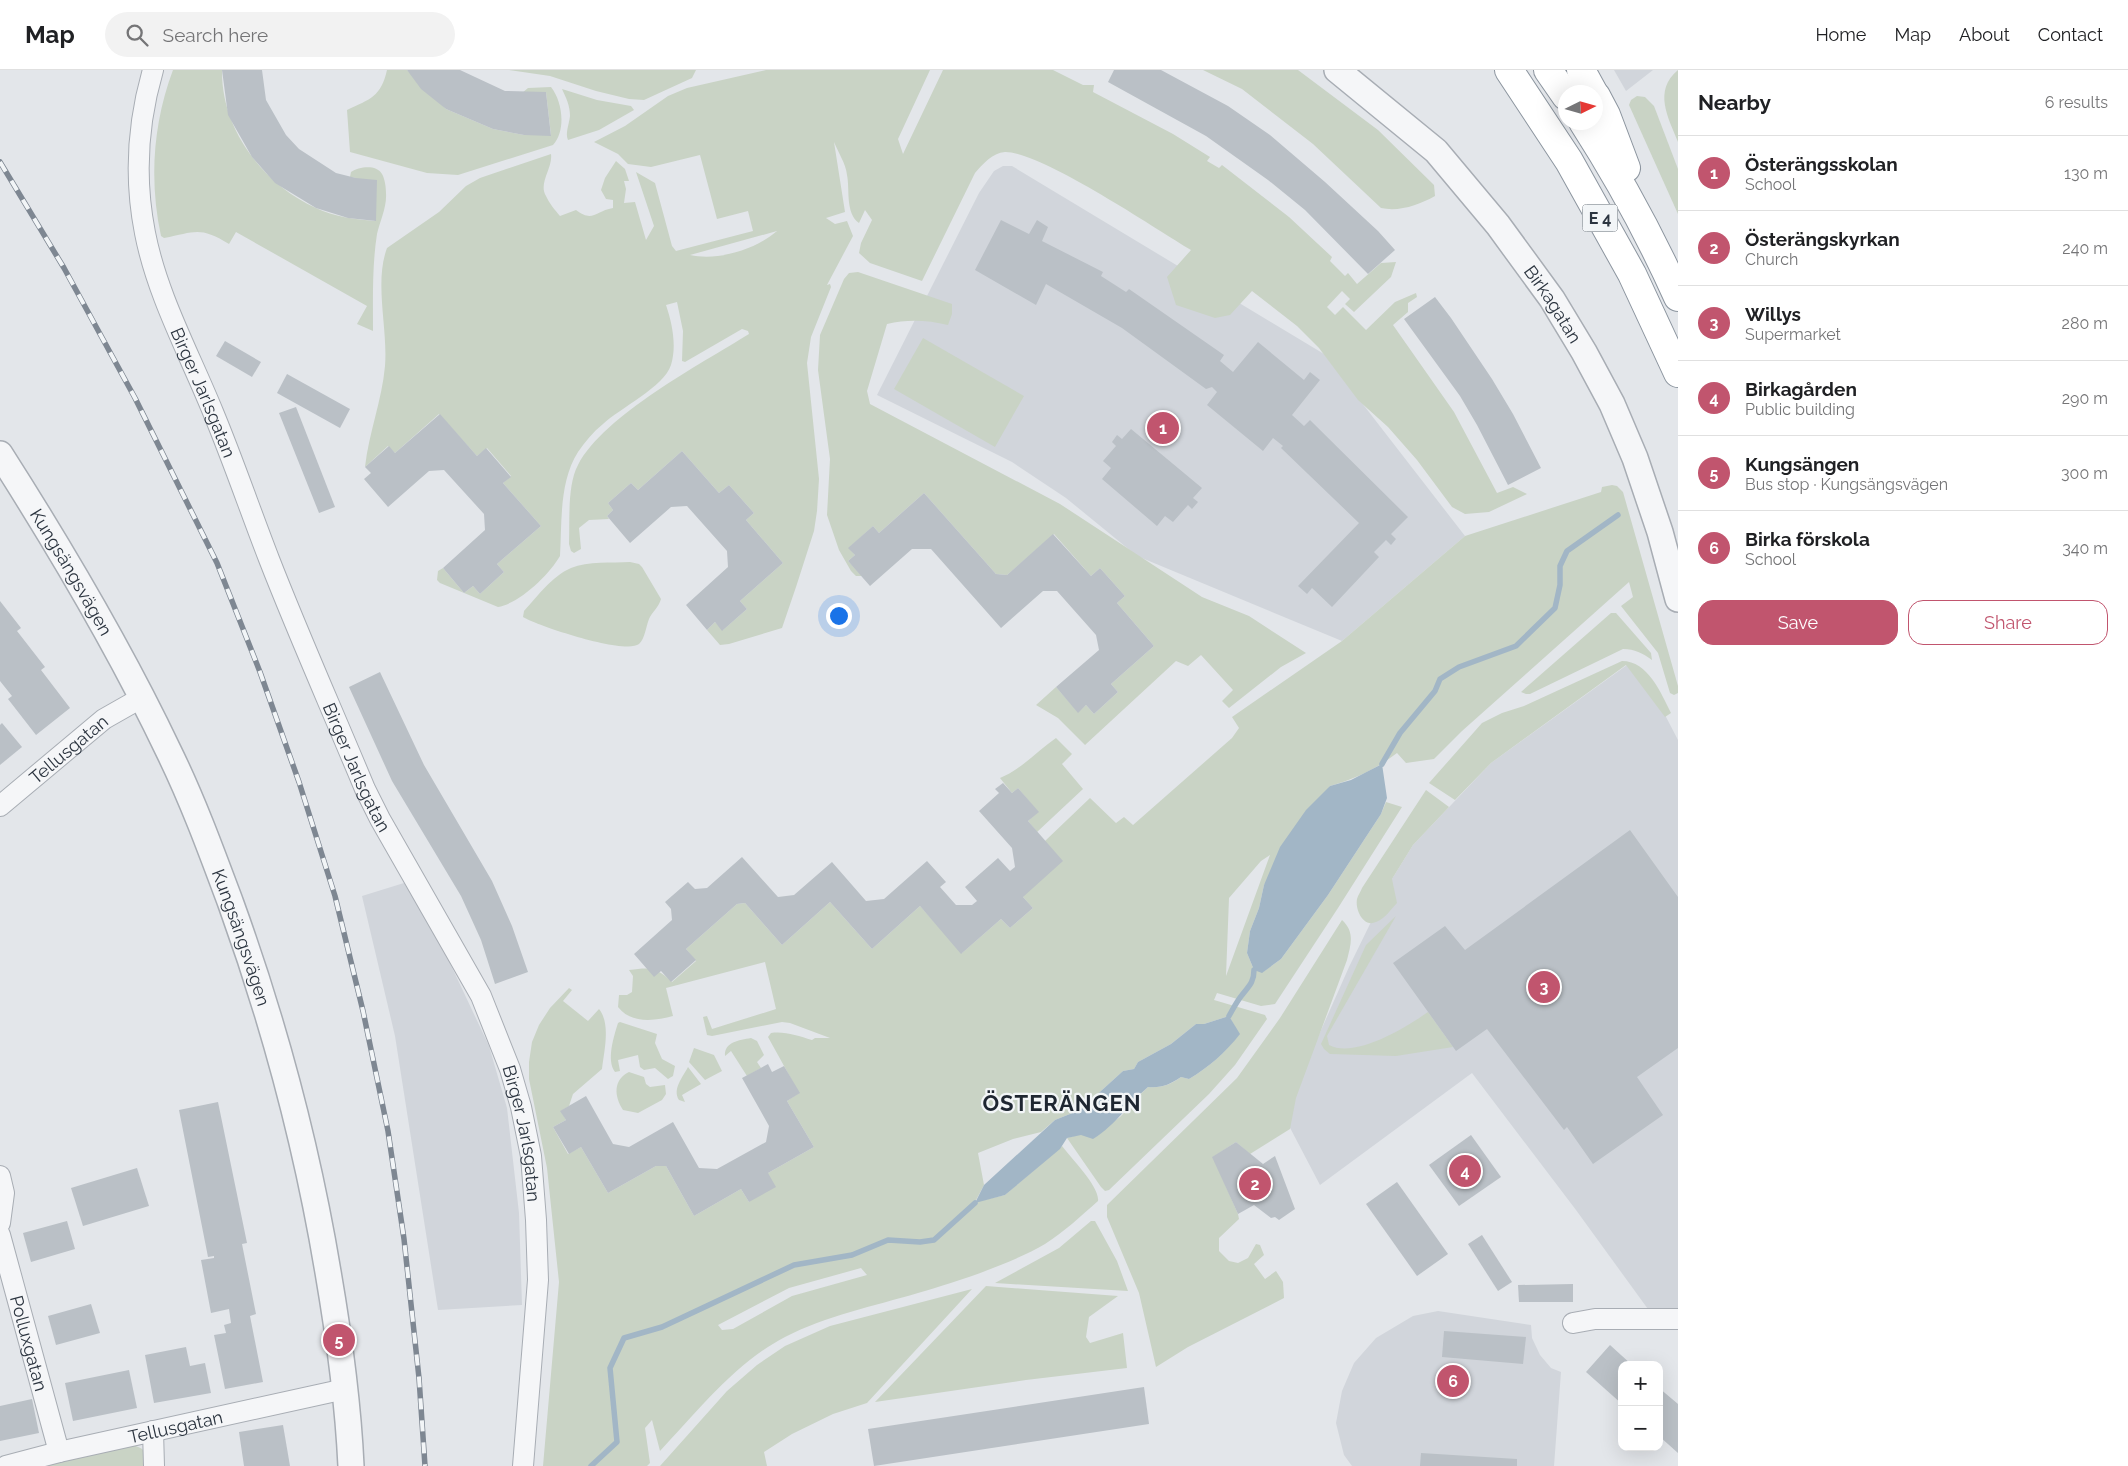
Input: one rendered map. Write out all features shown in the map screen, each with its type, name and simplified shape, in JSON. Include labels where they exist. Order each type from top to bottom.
[{"type":"highway","name":"E 4","points":[[1509,70],[1568,161],[1632,274],[1678,373]]},
{"type":"highway","points":[[1548,70],[1558,85]]},
{"type":"highway","points":[[1581,70],[1589,85]]},
{"type":"highway","points":[[1603,109],[1659,256]]},
{"type":"highway","name":"E 4","points":[[1588,130],[1659,256],[1678,296]]},
{"type":"street","name":"Birger Jarlsgatan","points":[[153,70],[141,129],[137,175],[145,233],[166,302],[213,412],[269,560],[365,788],[380,819],[481,996],[510,1069],[521,1107],[531,1156],[538,1280],[523,1466]]},
{"type":"street","name":"Birkagatan","points":[[1337,70],[1436,151],[1498,225],[1552,299],[1612,404],[1635,458],[1660,532],[1678,599]]},
{"type":"street","name":"Kungsängsvägen","points":[[0,454],[91,602],[170,754],[213,855],[266,1004],[300,1134],[320,1222],[345,1389],[351,1466]]},
{"type":"street","name":"Tellusgatan","points":[[0,806],[104,719],[141,698]]},
{"type":"street","points":[[0,1176],[4,1193],[0,1223]]},
{"type":"street","name":"Polluxgatan","points":[[0,1235],[59,1452]]},
{"type":"street","points":[[1573,1323],[1595,1319],[1678,1319]]},
{"type":"street","name":"Tellusgatan","points":[[6,1466],[59,1452],[345,1389]]},
{"type":"street","points":[[153,1431],[154,1466]]},
{"type":"shaded area","points":[[1614,70],[1653,70],[1626,91]]},
{"type":"shaded area","points":[[1003,166],[1012,166],[1324,354],[1465,536],[1342,641],[1137,556],[1066,498],[1012,462],[877,395],[979,193],[994,171]]},
{"type":"shaded area","points":[[1627,665],[1665,715],[1678,740],[1678,1327],[1661,1327],[1576,1210],[1472,1073],[1320,1185],[1287,1122],[1291,1098],[1349,967],[1392,879],[1413,845],[1491,763]]},
{"type":"shaded area","points":[[404,883],[440,942],[489,1046],[507,1108],[519,1213],[522,1305],[438,1310],[395,1036],[362,896]]},
{"type":"shaded area","points":[[1438,1311],[1531,1325],[1532,1338],[1540,1355],[1551,1368],[1561,1372],[1554,1466],[1352,1466],[1344,1455],[1336,1423],[1342,1391],[1354,1363],[1376,1338],[1413,1316]]},
{"type":"green space","points":[[173,70],[222,70],[224,92],[229,113],[237,133],[249,152],[279,185],[297,198],[316,208],[337,216],[375,221],[356,178],[350,177],[351,172],[367,167],[376,169],[382,174],[386,198],[375,246],[373,331],[357,324],[367,306],[236,232],[229,244],[211,235],[197,232],[164,238],[161,236],[155,194],[155,152],[161,111]]},
{"type":"green space","points":[[387,70],[407,70],[446,109],[493,129],[524,135],[551,135],[546,92],[522,93],[528,88],[551,87],[560,108],[560,132],[553,145],[458,175],[427,173],[350,152],[347,110],[368,100],[378,92],[385,79]]},
{"type":"green space","points":[[509,70],[696,70],[692,78],[644,100],[629,99],[596,91],[550,76]]},
{"type":"green space","points":[[766,70],[930,70],[898,139],[903,154],[943,70],[1053,70],[1083,85],[1094,85],[1093,92],[1173,134],[1210,157],[1207,161],[1219,168],[1222,165],[1289,217],[1332,257],[1330,261],[1345,276],[1348,273],[1357,284],[1381,263],[1396,262],[1391,277],[1354,312],[1345,304],[1350,299],[1342,291],[1327,307],[1335,315],[1343,307],[1366,330],[1395,302],[1416,293],[1417,297],[1408,303],[1408,312],[1393,325],[1454,412],[1497,493],[1513,487],[1527,494],[1489,512],[1465,514],[1452,507],[1417,460],[1388,427],[1358,400],[1319,348],[1297,326],[1252,291],[1230,315],[1215,318],[1176,305],[1167,277],[1191,250],[1070,177],[1022,155],[1005,152],[996,154],[975,173],[922,281],[870,263],[859,253],[861,243],[872,220],[865,210],[859,223],[852,213],[844,162],[834,142],[845,212],[826,218],[835,224],[847,221],[853,236],[827,285],[830,284],[831,287],[811,337],[807,363],[819,479],[817,511],[814,531],[782,628],[720,645],[707,630],[715,622],[723,630],[747,609],[740,601],[783,563],[746,520],[754,513],[729,485],[719,493],[682,451],[638,490],[631,483],[608,503],[613,510],[607,516],[609,519],[589,520],[579,528],[581,549],[574,553],[571,551],[569,544],[569,515],[572,483],[578,465],[591,446],[631,409],[681,375],[749,334],[748,331],[742,329],[685,362],[682,361],[683,331],[677,302],[666,305],[674,342],[673,357],[667,373],[651,389],[596,430],[578,452],[572,464],[564,489],[560,556],[549,571],[533,587],[515,600],[498,607],[464,593],[473,586],[480,594],[504,572],[497,564],[541,526],[503,483],[511,476],[487,448],[477,456],[439,414],[395,453],[388,446],[365,467],[385,366],[381,291],[383,262],[387,248],[439,212],[466,186],[480,178],[551,154],[544,191],[560,216],[576,210],[586,216],[590,216],[613,208],[613,200],[606,199],[601,190],[605,178],[616,161],[625,169],[629,181],[624,181],[626,189],[624,203],[635,202],[646,240],[654,226],[636,172],[655,183],[672,246],[676,251],[753,231],[748,211],[717,219],[700,155],[651,167],[628,164],[618,154],[594,142],[625,126],[668,96],[687,88]],"holes":[[[777,231],[747,249],[724,255],[690,255]]]},
{"type":"green space","points":[[1203,70],[1298,70],[1378,130],[1434,185],[1435,196],[1409,207],[1381,208],[1313,144],[1242,89]]},
{"type":"green space","points":[[1678,70],[1678,142],[1667,114],[1664,95],[1670,78]]},
{"type":"green space","points":[[562,89],[597,100],[631,106],[634,110],[599,130],[568,140],[567,132],[570,112]]},
{"type":"green space","points":[[1637,96],[1645,97],[1654,106],[1678,169],[1678,214],[1629,105],[1631,100]]},
{"type":"green space","points":[[858,272],[952,304],[952,314],[948,325],[918,321],[902,321],[887,324],[867,391],[870,404],[1060,504],[1202,597],[1249,616],[1306,653],[1281,667],[1229,708],[1222,701],[1233,690],[1201,655],[1188,666],[1176,661],[1085,745],[1058,718],[1036,705],[1056,687],[1078,712],[1086,705],[1094,714],[1118,692],[1111,684],[1154,646],[1117,603],[1125,596],[1100,568],[1091,576],[1054,534],[1007,575],[996,574],[924,493],[879,533],[873,526],[849,548],[855,555],[848,561],[862,576],[856,576],[839,550],[827,515],[830,459],[818,370],[820,335],[844,279],[849,273]]},
{"type":"green space","points":[[923,338],[1024,396],[995,447],[894,389]]},
{"type":"green space","points":[[1617,486],[1623,492],[1678,686],[1678,693],[1674,695],[1670,693],[1658,653],[1621,606],[1633,597],[1629,582],[1462,731],[1434,759],[1406,763],[1397,753],[1365,773],[1330,786],[1264,885],[1259,908],[1250,931],[1247,953],[1254,970],[1263,972],[1281,959],[1328,895],[1381,814],[1386,802],[1402,807],[1275,1004],[1261,1006],[1217,993],[1214,1000],[1265,1015],[1267,1019],[1235,1065],[1209,1094],[1109,1190],[1105,1191],[1101,1187],[1067,1138],[1096,1129],[1117,1119],[1148,1087],[1166,1085],[1181,1077],[1189,1079],[1203,1070],[1239,1034],[1229,1016],[1204,1024],[1196,1024],[1171,1044],[1138,1062],[1134,1069],[1123,1071],[1080,1110],[1055,1120],[1041,1132],[1013,1139],[978,1153],[984,1185],[975,1202],[1005,1195],[1062,1146],[1090,1181],[1098,1201],[1066,1229],[1045,1244],[1000,1265],[933,1289],[833,1317],[785,1337],[750,1360],[733,1374],[660,1451],[652,1420],[645,1428],[650,1463],[647,1466],[543,1466],[559,1282],[547,1168],[529,1079],[529,1062],[532,1042],[539,1025],[550,1008],[569,988],[572,990],[563,1001],[588,1021],[599,1009],[605,1022],[606,1038],[602,1069],[573,1094],[569,1106],[561,1111],[566,1120],[553,1127],[568,1154],[581,1147],[608,1193],[656,1166],[666,1166],[694,1216],[741,1189],[749,1202],[768,1173],[814,1147],[787,1101],[799,1093],[768,1037],[771,1033],[781,1033],[812,1040],[815,1038],[830,1038],[790,1023],[782,1022],[712,1036],[707,1035],[703,1017],[707,1016],[712,1029],[776,1009],[765,962],[666,988],[673,1016],[651,1020],[636,1019],[618,1007],[619,995],[627,995],[632,992],[633,976],[629,970],[653,969],[662,973],[672,982],[696,961],[686,949],[737,904],[745,903],[782,945],[830,902],[872,949],[920,906],[962,953],[1001,919],[1010,928],[1033,908],[1023,897],[1045,841],[1090,798],[1116,823],[1124,817],[1133,825],[1232,738],[1239,728],[1232,717],[1342,641],[1465,536],[1601,492],[1602,487]],"holes":[[[1270,855],[1226,976],[1229,898],[1261,861]],[[861,1268],[867,1275],[792,1296],[733,1329],[722,1330],[718,1325],[789,1288]]]},
{"type":"green space","points":[[630,562],[639,564],[642,567],[661,599],[649,619],[644,636],[639,644],[617,646],[600,643],[545,627],[523,617],[524,611],[545,587],[557,576],[571,568],[592,563]]},
{"type":"green space","points":[[443,568],[464,593],[437,580],[438,571]]},
{"type":"green space","points":[[1611,613],[1616,613],[1651,653],[1652,660],[1638,652],[1623,649],[1530,694],[1521,692]]},
{"type":"green space","points":[[1622,661],[1631,662],[1646,672],[1658,688],[1671,713],[1665,717],[1626,665],[1491,763],[1455,800],[1429,783],[1482,723]]},
{"type":"green space","points":[[1056,738],[1072,754],[1062,764],[1083,789],[1037,832],[1028,821],[1038,812],[1018,788],[1012,793],[1000,778],[1022,765]]},
{"type":"green space","points":[[1426,790],[1449,807],[1413,845],[1392,879],[1397,903],[1379,921],[1367,922],[1357,908],[1358,896]]},
{"type":"green space","points":[[1396,916],[1327,1036],[1329,1045],[1340,1048],[1352,1048],[1366,1045],[1394,1033],[1428,1012],[1453,1047],[1396,1056],[1330,1054],[1321,1044],[1366,945]]},
{"type":"green space","points":[[1342,920],[1349,929],[1351,939],[1347,960],[1296,1098],[1290,1129],[1250,1154],[1236,1142],[1213,1157],[1239,1219],[1219,1238],[1219,1251],[1229,1261],[1238,1263],[1248,1258],[1256,1244],[1260,1245],[1264,1255],[1254,1264],[1265,1279],[1276,1271],[1283,1282],[1284,1298],[1188,1347],[1156,1367],[1139,1293],[1107,1217],[1107,1205],[1237,1078],[1280,1018]]},
{"type":"green space","points":[[620,1022],[657,1034],[655,1043],[662,1059],[675,1066],[673,1076],[668,1079],[655,1068],[644,1070],[640,1067],[638,1055],[618,1060],[620,1071],[615,1072],[612,1067],[611,1055],[618,1023]]},
{"type":"green space","points":[[751,1038],[757,1041],[764,1055],[757,1062],[761,1068],[747,1076],[731,1051],[725,1056],[725,1051],[733,1042]]},
{"type":"green space","points":[[694,1048],[714,1055],[722,1071],[705,1080],[689,1062]]},
{"type":"green space","points":[[688,1067],[701,1084],[682,1095],[685,1102],[679,1100],[677,1087]]},
{"type":"green space","points":[[629,1072],[644,1077],[646,1084],[650,1087],[665,1085],[666,1094],[662,1100],[638,1113],[623,1110],[618,1099],[617,1089],[620,1079]]},
{"type":"green space","points":[[1091,1221],[1095,1221],[1117,1261],[1128,1291],[995,1283],[1059,1248]]},
{"type":"green space","points":[[986,1286],[1118,1296],[1089,1317],[1086,1337],[1090,1343],[1123,1333],[1127,1368],[1026,1380],[875,1402]]},
{"type":"green space","points":[[972,1289],[867,1403],[833,1414],[792,1434],[764,1452],[767,1466],[660,1466],[727,1391],[757,1365],[785,1346],[830,1326]]},
{"type":"green space","points":[[132,1445],[145,1452],[149,1466],[35,1466]]},
{"type":"water","points":[[1382,764],[1387,798],[1381,814],[1328,895],[1281,959],[1262,973],[1254,970],[1247,953],[1250,931],[1259,908],[1264,885],[1280,847],[1306,810],[1330,786],[1351,780]]},
{"type":"water","points":[[1229,1016],[1240,1034],[1223,1053],[1203,1070],[1189,1079],[1181,1077],[1165,1085],[1148,1087],[1109,1127],[1093,1139],[1081,1135],[1067,1138],[1060,1149],[1005,1195],[975,1203],[984,1185],[1055,1120],[1080,1110],[1123,1071],[1134,1069],[1138,1062],[1171,1044],[1196,1024],[1204,1024]]},
{"type":"building","points":[[222,70],[262,70],[266,100],[286,135],[299,149],[336,173],[356,178],[377,180],[376,221],[348,218],[316,208],[275,183],[252,157],[228,115]]},
{"type":"building","points":[[407,70],[460,70],[505,91],[546,92],[551,136],[524,135],[493,129],[446,109],[421,89]]},
{"type":"building","points":[[1114,70],[1161,70],[1228,106],[1270,135],[1325,182],[1378,231],[1395,250],[1368,274],[1305,210],[1268,180],[1206,136],[1108,82]]},
{"type":"building","points":[[1001,220],[1029,234],[1037,220],[1048,227],[1042,241],[1103,272],[1101,276],[1126,292],[1129,289],[1224,355],[1220,361],[1233,372],[1258,342],[1304,380],[1310,372],[1320,380],[1292,415],[1304,426],[1310,420],[1408,517],[1391,534],[1396,539],[1391,545],[1386,540],[1374,552],[1379,557],[1332,607],[1312,588],[1307,594],[1298,586],[1359,523],[1273,438],[1263,451],[1207,405],[1217,392],[1212,387],[1206,389],[1122,328],[1046,284],[1036,305],[975,270]]},
{"type":"building","points":[[1435,297],[1492,379],[1513,414],[1541,468],[1508,485],[1460,396],[1404,319]]},
{"type":"building","points":[[225,341],[261,362],[252,377],[216,356]]},
{"type":"building","points":[[287,374],[350,409],[340,428],[277,393]]},
{"type":"building","points":[[296,407],[335,507],[319,513],[279,413]]},
{"type":"building","points":[[440,414],[477,456],[486,448],[511,477],[503,483],[541,526],[497,564],[504,572],[480,594],[473,586],[464,593],[443,568],[485,530],[484,514],[444,470],[429,471],[388,507],[364,479],[371,473],[365,467],[389,446],[395,453]]},
{"type":"building","points":[[1131,429],[1202,488],[1193,498],[1198,502],[1192,509],[1188,505],[1173,522],[1165,516],[1157,526],[1102,479],[1111,468],[1103,461],[1116,446],[1112,442],[1117,435],[1122,439]]},
{"type":"building","points":[[682,451],[719,493],[729,485],[754,513],[746,520],[783,563],[740,601],[747,609],[722,631],[715,622],[707,630],[686,605],[728,567],[727,551],[687,506],[671,507],[630,543],[607,516],[613,510],[608,503],[631,483],[638,490]]},
{"type":"building","points":[[924,493],[996,574],[1007,575],[1053,534],[1091,576],[1100,568],[1125,596],[1117,603],[1154,646],[1111,684],[1118,692],[1094,714],[1086,705],[1078,713],[1056,687],[1099,650],[1096,635],[1057,591],[1043,591],[1001,628],[931,549],[912,549],[870,586],[848,561],[855,555],[848,548],[873,526],[879,533]]},
{"type":"building","points":[[0,601],[21,628],[17,631],[45,667],[41,670],[70,708],[36,735],[8,699],[12,696],[0,681]]},
{"type":"building","points":[[380,672],[424,765],[492,881],[512,926],[528,972],[495,984],[481,940],[461,896],[392,781],[349,687]]},
{"type":"building","points":[[2,723],[22,747],[0,765],[0,725]]},
{"type":"building","points":[[1003,783],[1012,793],[1018,788],[1039,812],[1028,821],[1063,861],[1023,897],[1033,908],[1010,928],[1001,919],[961,954],[920,906],[872,949],[830,902],[782,945],[745,903],[737,904],[686,949],[696,960],[671,982],[661,971],[654,977],[634,954],[672,920],[671,909],[665,902],[688,882],[695,889],[707,888],[742,857],[778,897],[794,895],[832,862],[866,901],[884,899],[927,861],[946,882],[940,887],[956,905],[972,905],[977,901],[965,887],[998,858],[1010,871],[1015,867],[1012,848],[979,811],[999,793],[995,789]]},
{"type":"building","points":[[1630,830],[1678,897],[1678,1048],[1637,1077],[1663,1115],[1593,1164],[1567,1127],[1564,1130],[1487,1029],[1456,1051],[1393,963],[1445,926],[1465,950]]},
{"type":"building","points":[[768,1064],[772,1072],[784,1066],[800,1093],[787,1101],[814,1147],[768,1173],[776,1187],[749,1202],[741,1189],[694,1216],[666,1166],[656,1166],[608,1193],[581,1147],[569,1154],[553,1127],[566,1120],[560,1111],[586,1096],[613,1144],[629,1147],[673,1122],[699,1168],[717,1169],[766,1142],[769,1126],[742,1078]]},
{"type":"building","points":[[218,1102],[247,1243],[242,1244],[256,1314],[250,1316],[263,1382],[225,1389],[214,1335],[226,1333],[224,1325],[231,1323],[229,1309],[211,1313],[201,1260],[214,1258],[214,1256],[208,1257],[179,1110]]},
{"type":"building","points":[[1471,1135],[1501,1177],[1459,1206],[1429,1165]]},
{"type":"building","points":[[1236,1142],[1263,1164],[1275,1156],[1295,1209],[1279,1220],[1275,1217],[1271,1218],[1254,1205],[1238,1214],[1212,1157]]},
{"type":"building","points":[[137,1168],[149,1206],[83,1226],[71,1188]]},
{"type":"building","points":[[1397,1182],[1448,1254],[1417,1276],[1366,1204]]},
{"type":"building","points":[[67,1221],[75,1249],[31,1262],[23,1233]]},
{"type":"building","points":[[1482,1235],[1512,1282],[1498,1291],[1468,1244]]},
{"type":"building","points":[[1573,1284],[1573,1302],[1519,1302],[1518,1285]]},
{"type":"building","points":[[91,1304],[100,1333],[56,1345],[48,1316]]},
{"type":"building","points":[[1444,1331],[1526,1337],[1523,1364],[1442,1357]]},
{"type":"building","points":[[1610,1345],[1628,1361],[1618,1361],[1618,1400],[1586,1372]]},
{"type":"building","points":[[186,1347],[190,1366],[205,1363],[211,1393],[154,1403],[145,1355]]},
{"type":"building","points":[[129,1370],[137,1408],[73,1421],[65,1383]]},
{"type":"building","points":[[1144,1387],[1149,1424],[874,1466],[868,1429]]},
{"type":"building","points":[[1663,1391],[1678,1404],[1678,1453],[1663,1440]]},
{"type":"building","points":[[32,1399],[39,1433],[0,1441],[0,1406]]},
{"type":"building","points":[[283,1425],[290,1466],[244,1466],[239,1432]]},
{"type":"building","points":[[1421,1453],[1517,1459],[1517,1466],[1420,1466]]},
{"type":"waterway","points":[[1382,764],[1400,733],[1435,691],[1440,679],[1459,667],[1516,646],[1555,608],[1560,585],[1560,566],[1567,551],[1618,515]]},
{"type":"waterway","points":[[1229,1016],[1238,1000],[1251,984],[1254,970]]},
{"type":"waterway","points":[[591,1466],[617,1442],[610,1368],[624,1338],[662,1327],[794,1265],[852,1255],[888,1240],[920,1242],[934,1240],[975,1203]]},
{"type":"railway","points":[[0,162],[64,268],[135,398],[217,563],[260,672],[299,782],[335,896],[363,1011],[388,1131],[404,1239],[419,1378],[425,1466]]},
{"type":"place","name":"Österängsskolan","points":[[1163,428]]},
{"type":"place","name":"Willys","points":[[1544,987]]},
{"type":"place","name":"Birkagården","points":[[1465,1171]]},
{"type":"place","name":"Österängskyrkan","points":[[1255,1184]]},
{"type":"place","name":"Kungsängen","points":[[339,1340]]},
{"type":"place","name":"Birka förskola","points":[[1453,1381]]},
{"type":"district","name":"ÖSTERÄNGEN","points":[[1062,1103]]}]
